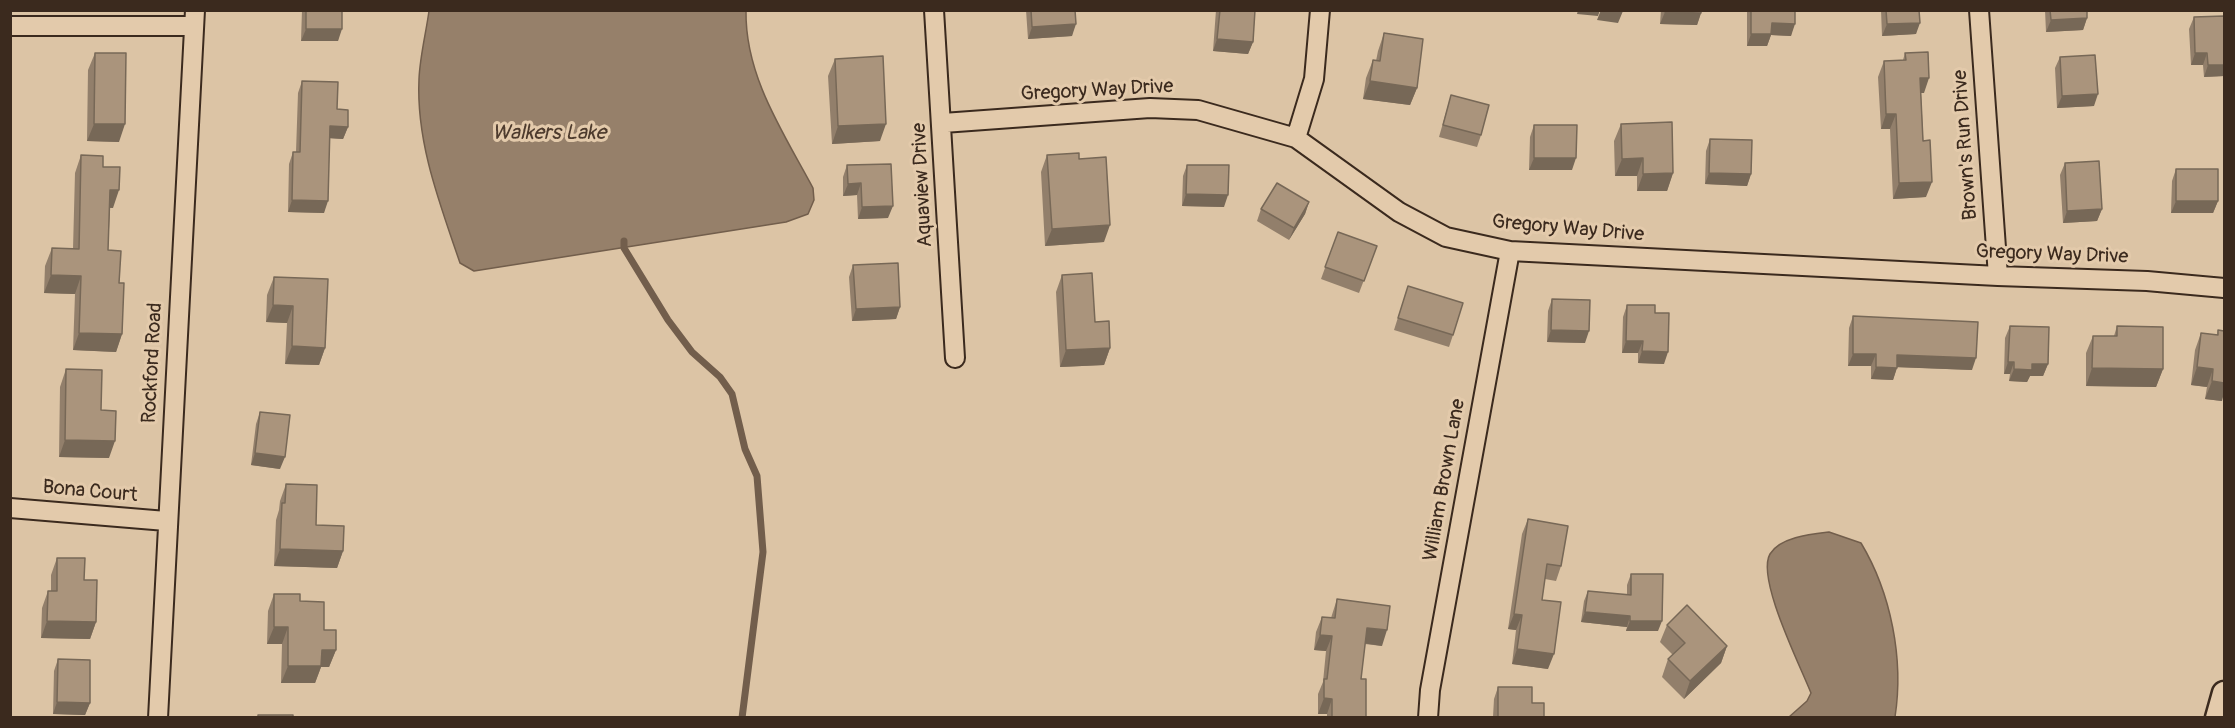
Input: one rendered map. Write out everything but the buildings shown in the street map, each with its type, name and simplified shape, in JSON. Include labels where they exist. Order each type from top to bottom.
[{"type":"street","name":"Aquaview Drive","points":[[934,10],[943,123],[955,358]]},
{"type":"street","points":[[1296,138],[1314,79],[1320,10]]},
{"type":"street","name":"Brown's Run Drive","points":[[1979,10],[1998,276]]},
{"type":"street","points":[[10,26],[194,18]]},
{"type":"street","name":"Rockford Road","points":[[158,717],[166,521],[194,18]]},
{"type":"street","name":"Gregory Way Drive","points":[[943,123],[1150,108],[1189,109],[1296,138],[1399,212],[1446,237],[1510,251],[1998,276],[2147,281],[2224,288]]},
{"type":"street","name":"William Brown Lane","points":[[1428,717],[1430,690],[1510,251]]},
{"type":"street","name":"Bona Court","points":[[10,508],[166,521]]},
{"type":"street","points":[[2217,717],[2224,693]]},
{"type":"water","name":"Walkers Lake","points":[[429,11],[746,11],[747,35],[759,81],[778,125],[813,188],[814,200],[808,214],[786,222],[474,271],[460,263],[425,150],[419,103],[419,79]]},
{"type":"water","points":[[1829,532],[1861,543],[1880,583],[1893,627],[1896,650],[1898,672],[1895,717],[1789,717],[1807,701],[1811,693],[1781,622],[1769,582],[1767,566],[1770,554],[1781,544],[1797,537]]},
{"type":"waterway","points":[[624,241],[624,248],[668,320],[692,352],[720,377],[732,394],[745,449],[757,476],[763,552],[742,718]]}]
